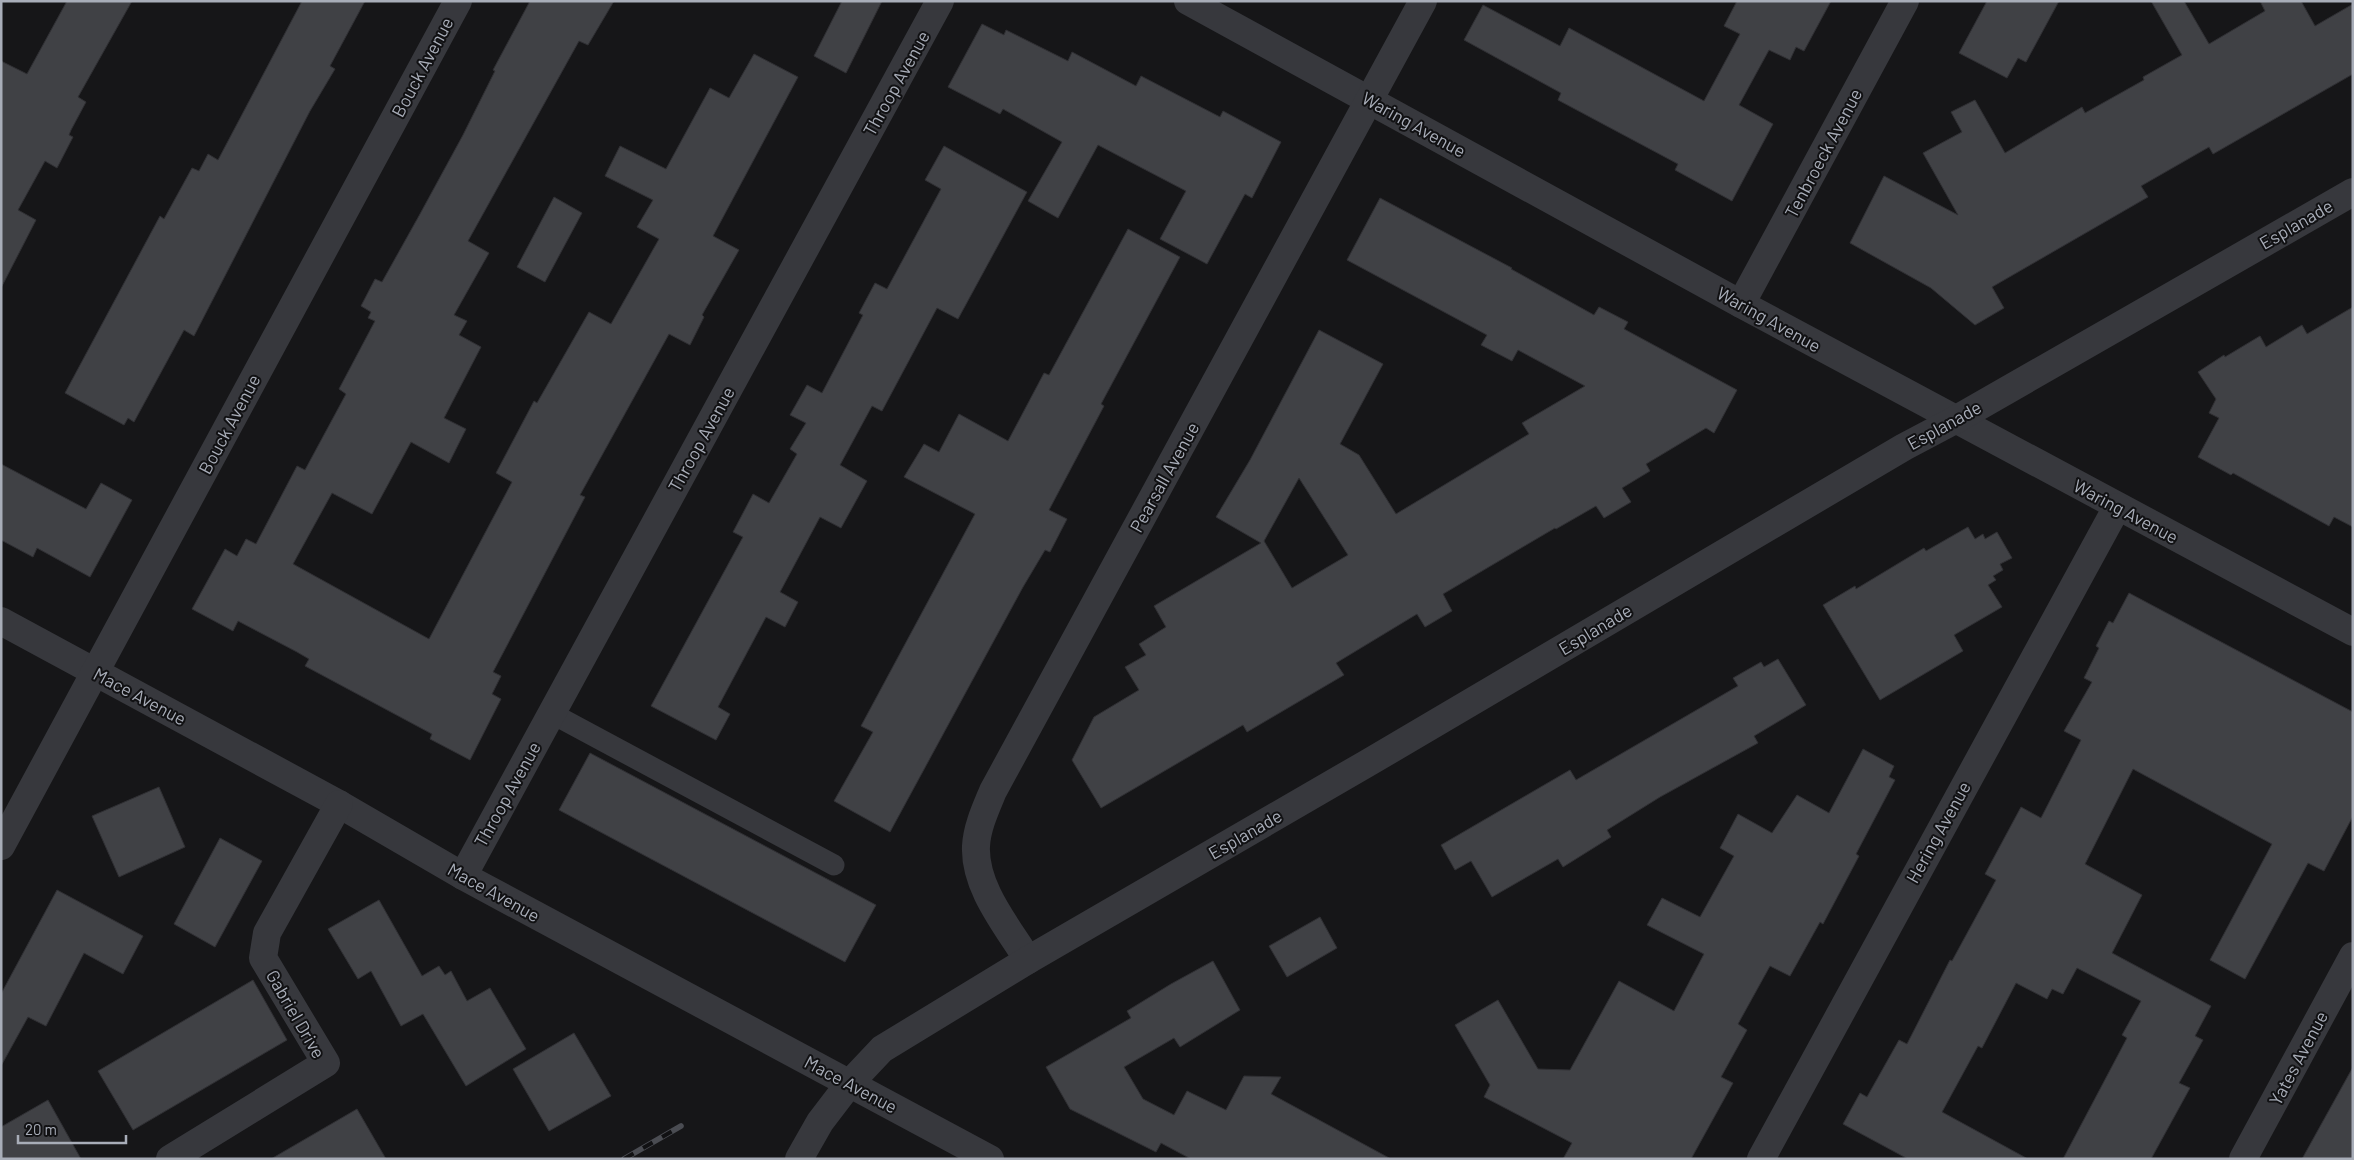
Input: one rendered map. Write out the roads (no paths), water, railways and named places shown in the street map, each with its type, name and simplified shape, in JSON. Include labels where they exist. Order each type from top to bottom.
[{"type":"street","name":"Bouck Avenue","points":[[1,846],[458,1]]},
{"type":"street","name":"Throop Avenue","points":[[463,876],[940,1]]},
{"type":"street","name":"Waring Avenue","points":[[1188,1],[1955,420],[2353,632]]},
{"type":"street","name":"Pearsall Avenue","points":[[1028,960],[987,892],[977,868],[976,845],[981,821],[993,791],[1423,1]]},
{"type":"street","name":"Tenbroeck Avenue","points":[[1741,304],[1905,1]]},
{"type":"street","name":"Esplanade","points":[[848,1084],[882,1049],[1028,960],[1366,764],[1904,447],[1955,420],[2353,192]]},
{"type":"street","name":"Hering Avenue","points":[[1761,1159],[2117,507]]},
{"type":"street","name":"Mace Avenue","points":[[1,622],[339,804],[463,876],[990,1159]]},
{"type":"street","name":"Gabriel Drive","points":[[170,1159],[326,1063],[263,958],[267,933],[339,804]]},
{"type":"street","name":"Yates Avenue","points":[[2244,1159],[2353,956]]},
{"type":"street","points":[[800,1159],[820,1122],[848,1084]]},
{"type":"lane","points":[[551,713],[834,865]]},
{"type":"railway","points":[[624,1159],[681,1126]]}]
